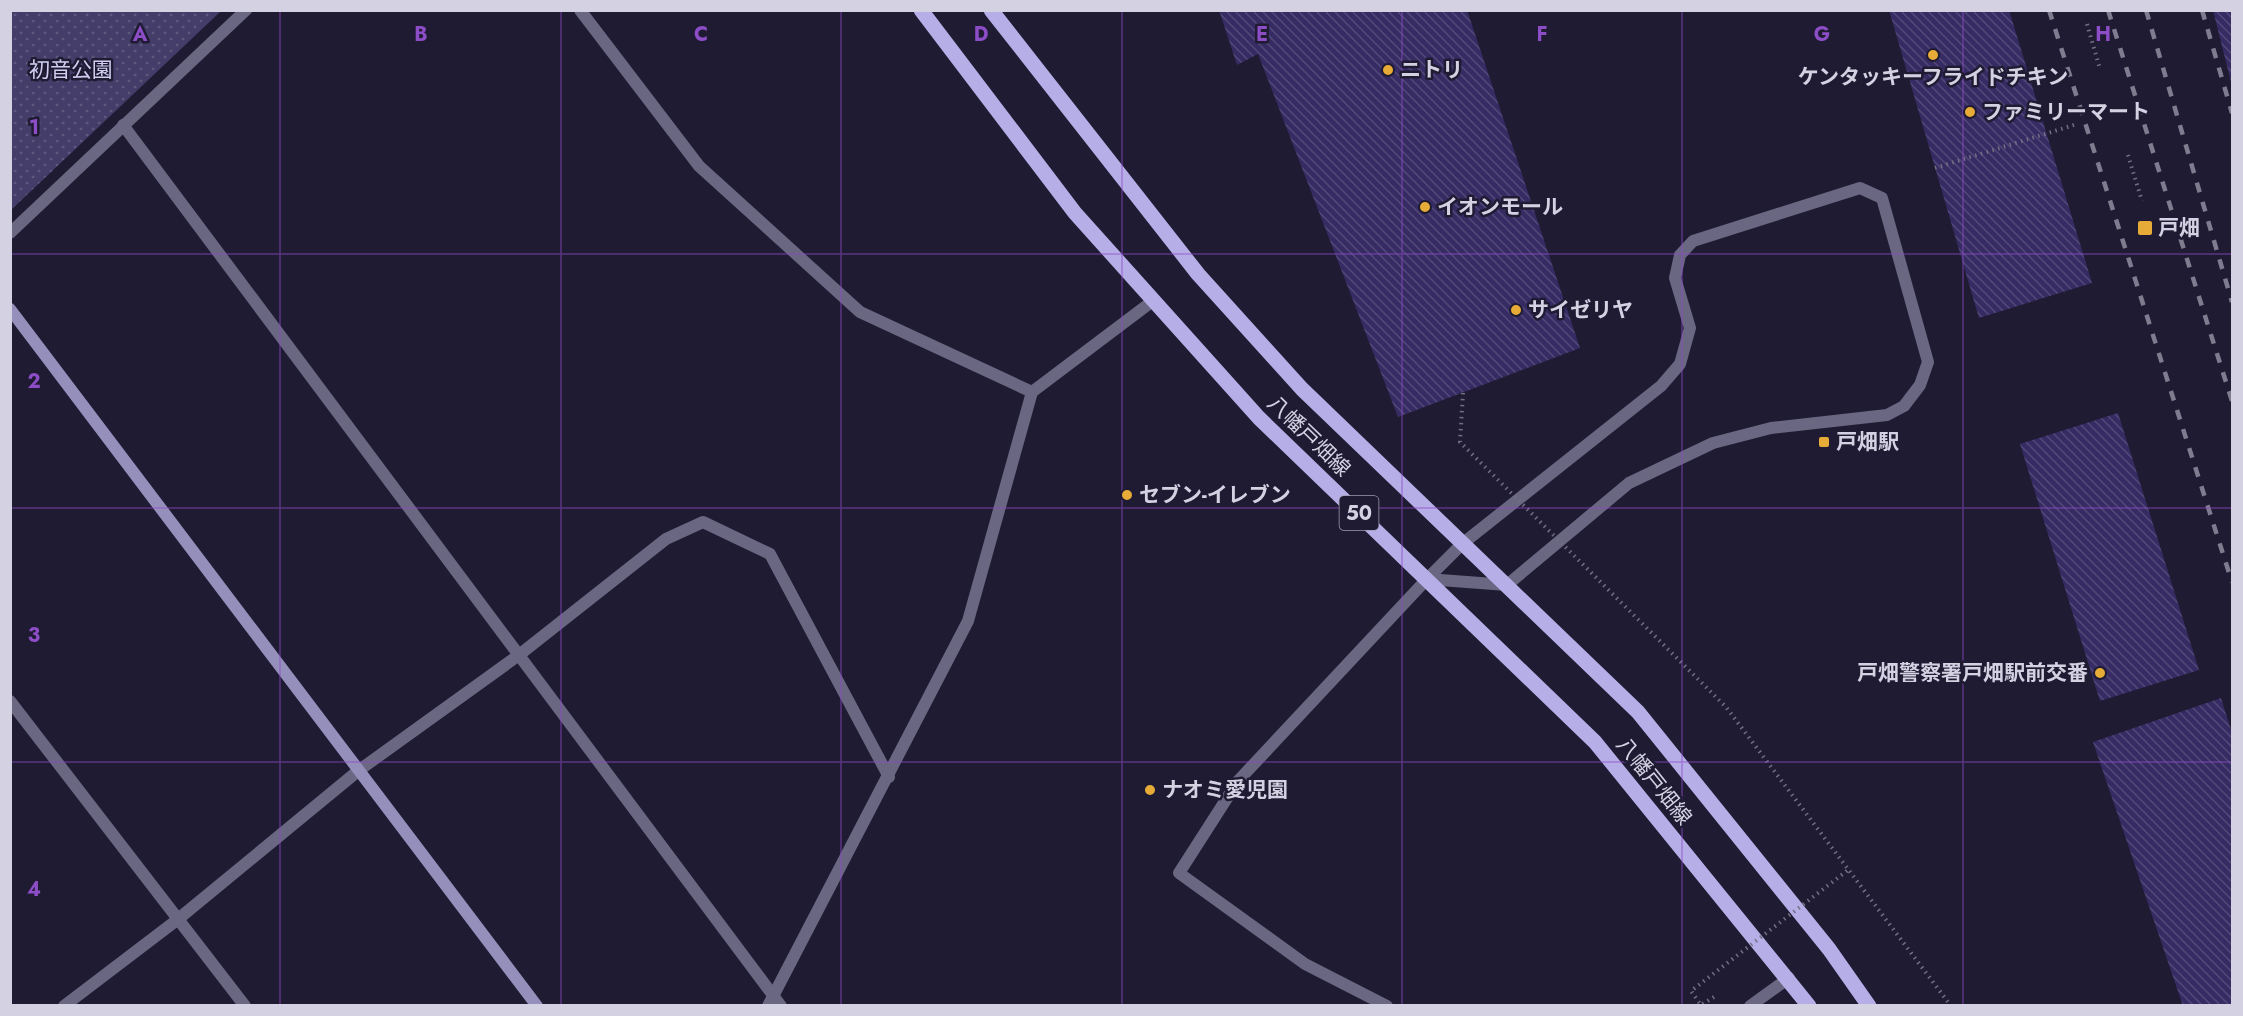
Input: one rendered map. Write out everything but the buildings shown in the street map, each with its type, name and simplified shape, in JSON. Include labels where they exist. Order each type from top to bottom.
[{"type":"main road","name":"八幡戸畑線","points":[[921,10],[1075,213],[1259,418],[1595,742],[1809,1005]]},
{"type":"main road","name":"八幡戸畑線","points":[[991,10],[1198,274],[1302,389],[1638,712],[1829,949],[1869,1005]]},
{"type":"street","points":[[10,233],[246,10]]},
{"type":"street","points":[[580,10],[699,166],[860,312],[1032,392]]},
{"type":"street","points":[[123,125],[519,655],[774,1003],[968,621],[1032,392],[1154,300]]},
{"type":"street","points":[[1387,1005],[1305,964],[1179,873],[1238,781],[1427,579],[1462,544],[1660,386],[1680,364],[1690,328],[1675,278],[1680,255],[1693,241],[1860,188],[1882,198],[1928,362],[1920,386],[1904,406],[1887,416],[1771,428],[1713,443],[1629,483],[1507,585],[1427,579]]},
{"type":"street","points":[[10,309],[537,1005]]},
{"type":"street","points":[[64,1005],[177,920],[358,771],[519,655],[666,539],[703,522],[770,554],[888,777]]},
{"type":"street","points":[[10,701],[177,920],[245,1005]]},
{"type":"street","points":[[1750,1005],[1789,978]]},
{"type":"path","points":[[2087,24],[2100,69]]},
{"type":"path","points":[[1935,168],[2074,125]]},
{"type":"path","points":[[2128,154],[2142,201]]},
{"type":"path","points":[[1463,393],[1460,442],[1726,707],[1951,1005]]},
{"type":"path","points":[[1714,997],[1701,1005],[1691,991],[1848,870]]},
{"type":"green space","name":"初音公園","points":[[11,10],[221,10],[221,11],[11,210]]},
{"type":"railway","points":[[2049,10],[2232,582]]},
{"type":"railway","points":[[2108,10],[2232,401]]},
{"type":"railway","points":[[2146,10],[2232,302]]},
{"type":"railway","points":[[2202,10],[2232,113]]},
{"type":"place","name":"ケンタッキーフライドチキン","points":[[1933,55]]},
{"type":"place","name":"ニトリ","points":[[1388,70]]},
{"type":"place","name":"ファミリーマート","points":[[1970,112]]},
{"type":"place","name":"イオンモール","points":[[1425,207]]},
{"type":"place","name":"戸畑","points":[[2145,228]]},
{"type":"place","name":"サイゼリヤ","points":[[1516,310]]},
{"type":"place","name":"戸畑駅","points":[[1824,442]]},
{"type":"place","name":"セブン-イレブン","points":[[1127,495]]},
{"type":"place","name":"戸畑警察署戸畑駅前交番","points":[[2100,673]]},
{"type":"place","name":"ナオミ愛児園","points":[[1150,790]]}]
